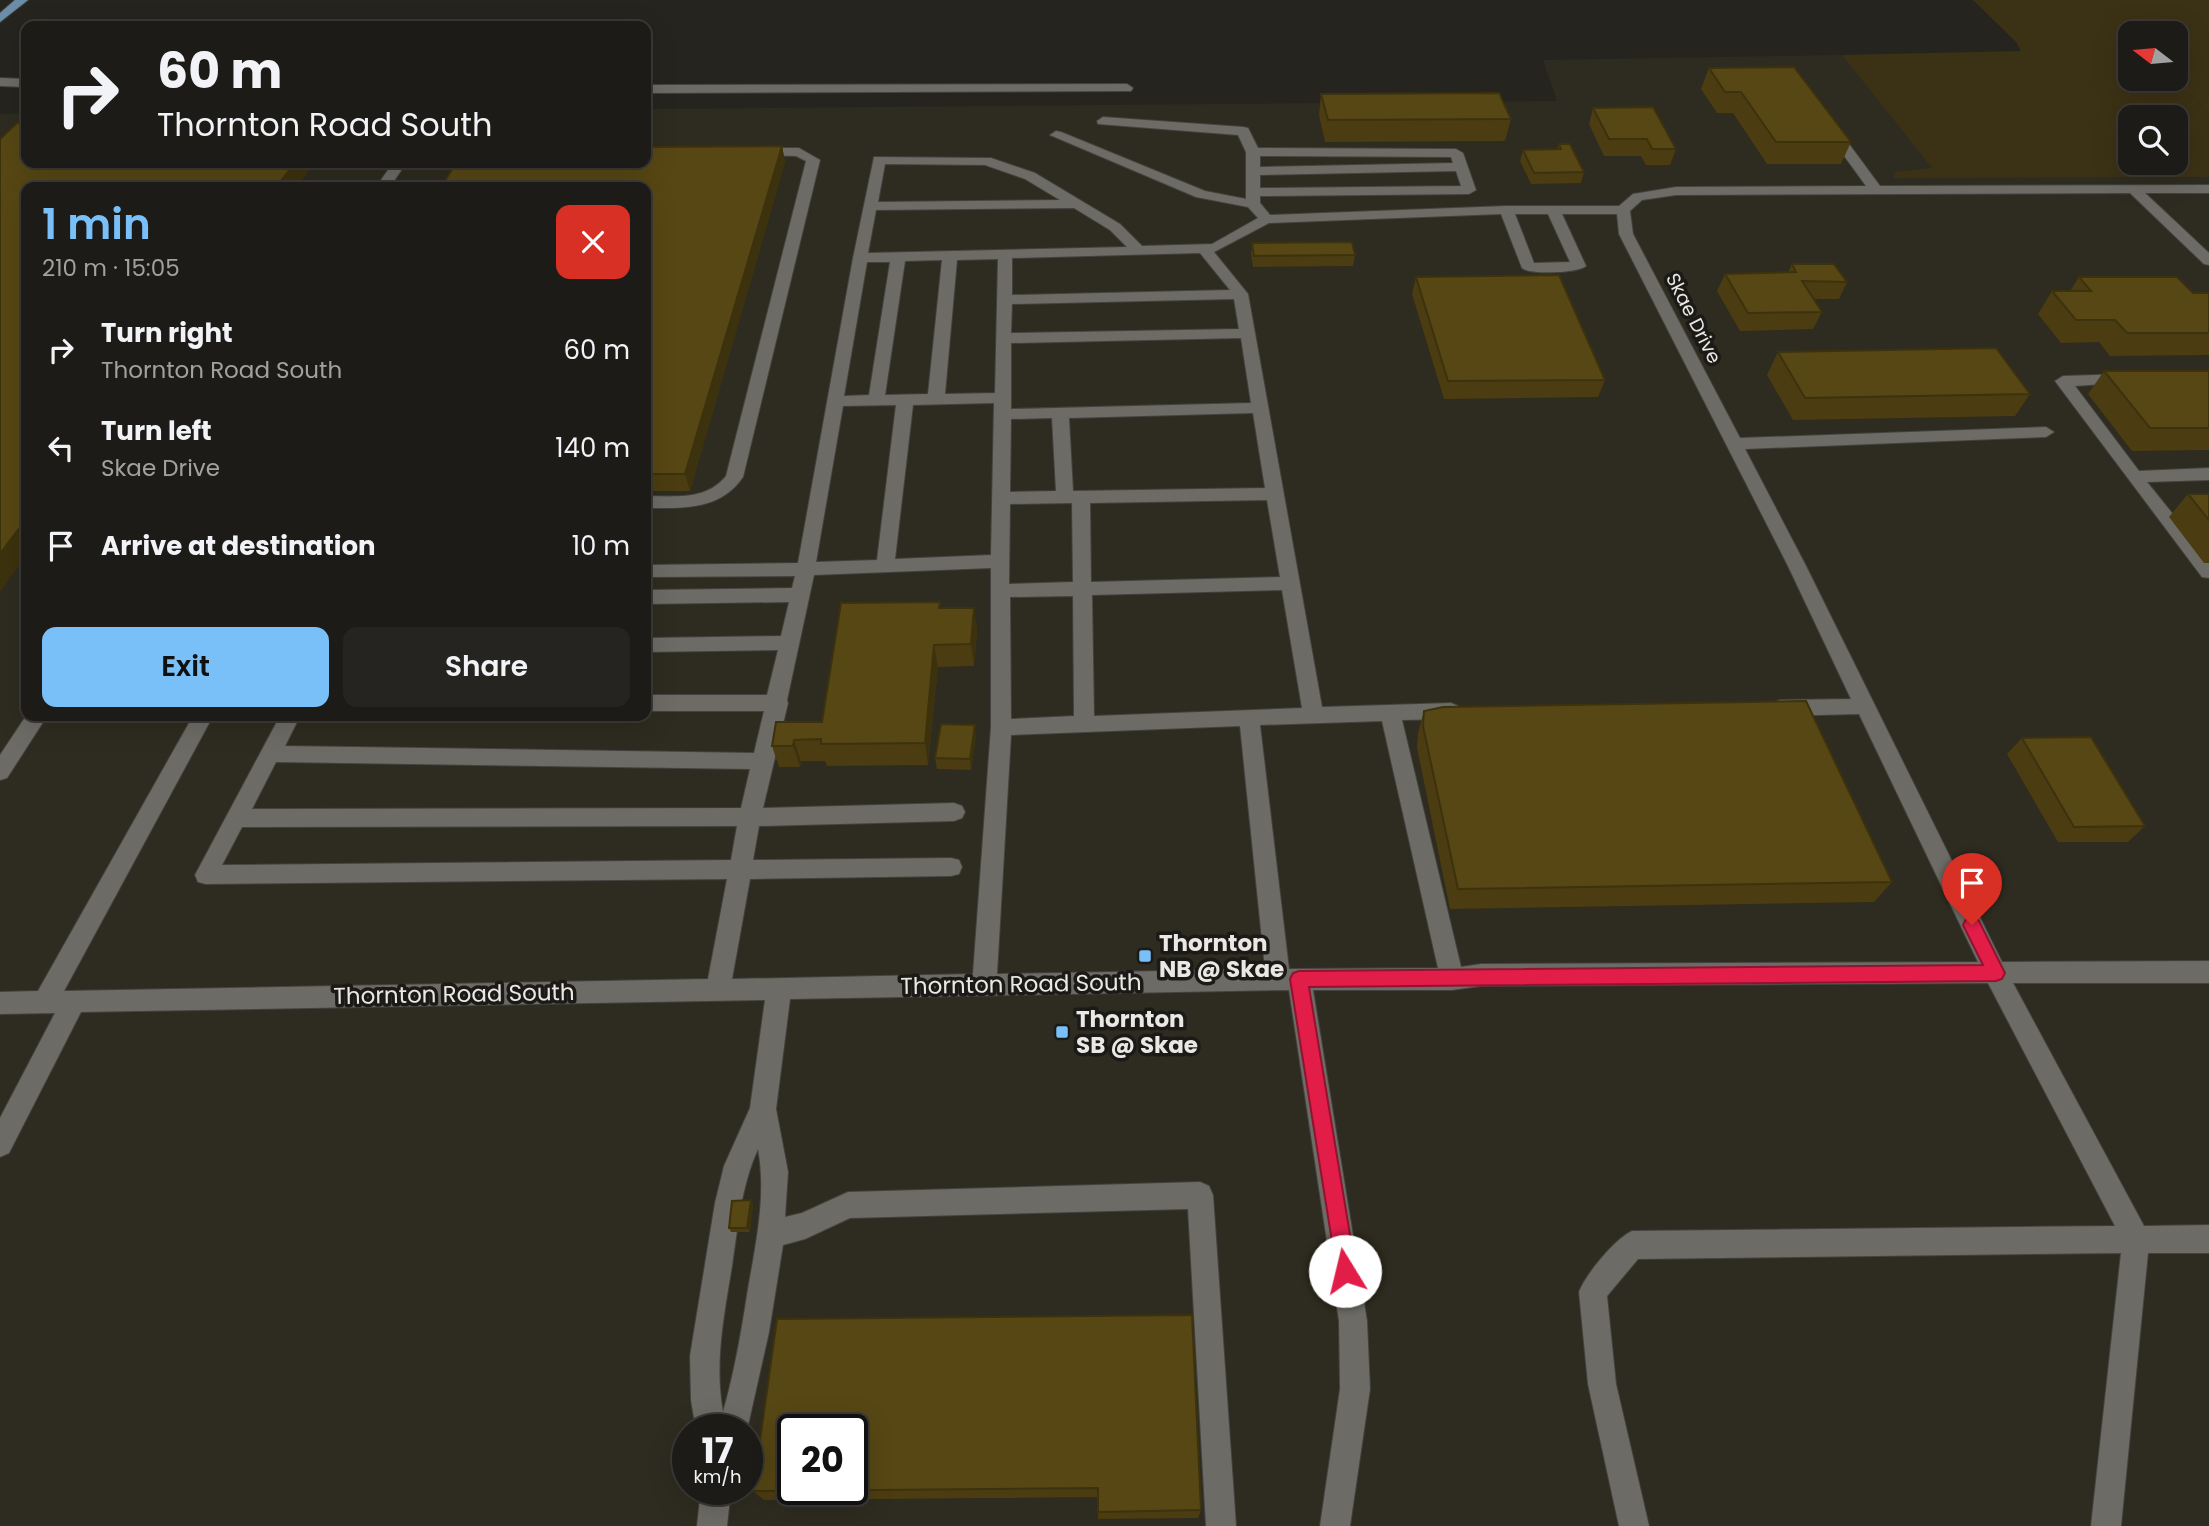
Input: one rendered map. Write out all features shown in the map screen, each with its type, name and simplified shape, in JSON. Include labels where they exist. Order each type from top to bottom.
[{"type":"main road","points":[[0,19],[22,0]]},
{"type":"street","points":[[0,82],[21,83]]},
{"type":"street","points":[[651,89],[1127,88]]},
{"type":"street","points":[[1103,121],[1243,131],[1253,152],[1253,198],[1266,219]]},
{"type":"street","points":[[1825,121],[1877,191]]},
{"type":"street","points":[[1056,135],[1200,194],[1253,198],[1469,190],[1456,153],[1253,152]]},
{"type":"street","points":[[651,502],[701,501],[723,490],[734,477],[813,160],[799,152],[743,152]]},
{"type":"street","points":[[718,990],[750,817],[778,703],[806,569],[879,160],[986,160],[1030,176],[1115,227],[1138,250]]},
{"type":"street","points":[[1253,171],[1461,167]]},
{"type":"street","points":[[860,258],[1203,249],[1215,248],[1266,219],[1506,210],[1623,210],[1638,197],[1654,193],[2209,189]]},
{"type":"street","points":[[2134,190],[2209,261]]},
{"type":"street","points":[[870,206],[1077,204]]},
{"type":"street","points":[[1506,210],[1529,268],[1579,266],[1553,209]]},
{"type":"street","name":"Skae Drive","points":[[1623,210],[1626,234],[1734,444],[1996,973],[2136,1238]]},
{"type":"street","points":[[1203,249],[1241,294],[1313,715]]},
{"type":"street","points":[[984,985],[1001,727],[1004,254]]},
{"type":"street","points":[[936,399],[950,255]]},
{"type":"street","points":[[876,400],[898,257]]},
{"type":"street","points":[[1003,300],[1241,294]]},
{"type":"street","points":[[1004,338],[1248,333]]},
{"type":"street","points":[[2143,379],[2063,380],[2134,477],[2209,572]]},
{"type":"street","points":[[885,566],[905,399]]},
{"type":"street","points":[[835,401],[936,399],[1060,411],[1261,408]]},
{"type":"street","points":[[1060,411],[1073,497],[1082,589],[1084,724]]},
{"type":"street","points":[[1734,444],[2046,432]]},
{"type":"street","points":[[2134,477],[2209,474]]},
{"type":"street","points":[[1002,498],[1275,494]]},
{"type":"street","points":[[651,571],[806,569],[1000,561]]},
{"type":"street","points":[[1000,591],[1291,583]]},
{"type":"street","points":[[651,597],[800,595]]},
{"type":"street","points":[[651,645],[790,643]]},
{"type":"street","points":[[651,703],[778,703]]},
{"type":"street","points":[[1762,708],[1865,706]]},
{"type":"street","points":[[1804,707],[1815,730]]},
{"type":"street","points":[[1001,727],[1473,711]]},
{"type":"street","points":[[1390,712],[1452,979]]},
{"type":"street","points":[[1249,717],[1289,979],[1353,1321],[1355,1389],[1335,1526]]},
{"type":"street","points":[[0,772],[34,721]]},
{"type":"street","points":[[45,1002],[200,721]]},
{"type":"street","points":[[287,721],[206,875],[951,867]]},
{"type":"street","points":[[270,754],[763,761]]},
{"type":"street","points":[[236,818],[750,817],[954,812]]},
{"type":"street","name":"Thornton Road South","points":[[0,1003],[1289,979],[1452,979],[1495,975],[2209,972]]},
{"type":"street","points":[[708,1414],[704,1356],[728,1203],[737,1166],[763,1110],[779,988]]},
{"type":"street","points":[[0,1144],[74,1002]]},
{"type":"street","points":[[737,1414],[755,1332],[771,1234],[775,1172],[763,1110]]},
{"type":"street","points":[[771,1234],[806,1226],[848,1205],[1200,1195],[1221,1526]]},
{"type":"street","points":[[2106,1526],[2136,1238]]},
{"type":"street","points":[[1634,1526],[1602,1384],[1593,1292],[1632,1245],[2209,1239]]},
{"type":"street","points":[[712,1526],[714,1505]]},
{"type":"shaded area","points":[[1973,0],[2209,0],[2209,177],[1893,178],[1895,172],[1932,168],[1842,55],[2021,51],[2016,42]]},
{"type":"shaded area","points":[[2209,49],[2209,1526],[0,1526],[0,114],[21,114],[21,168],[651,168],[651,109],[1557,101],[1543,60],[2118,50],[2118,91],[2188,91],[2188,68]]},
{"type":"building","points":[[1794,67],[1851,142],[1776,142],[1741,92],[1725,92],[1709,68]]},
{"type":"building","points":[[1499,93],[1511,119],[1328,120],[1321,94]]},
{"type":"building","points":[[1653,107],[1676,149],[1652,149],[1647,139],[1609,139],[1593,108]]},
{"type":"building","points":[[17,123],[21,123],[21,168],[291,168],[280,182],[21,182],[21,526],[0,554],[0,139]]},
{"type":"building","points":[[1559,144],[1570,144],[1584,172],[1534,173],[1523,150],[1561,149]]},
{"type":"building","points":[[782,146],[685,474],[651,474],[651,182],[444,182],[453,168],[651,168],[651,147]]},
{"type":"building","points":[[1352,242],[1355,255],[1254,256],[1252,243]]},
{"type":"building","points":[[1792,264],[1834,264],[1847,282],[1802,281],[1822,312],[1748,313],[1725,274],[1796,272]]},
{"type":"building","points":[[1559,275],[1605,380],[1448,381],[1416,277]]},
{"type":"building","points":[[2079,277],[2177,277],[2193,293],[2209,293],[2209,333],[2127,333],[2115,320],[2076,320],[2052,291],[2091,291]]},
{"type":"building","points":[[1996,348],[2030,394],[1805,398],[1778,352]]},
{"type":"building","points":[[2104,371],[2209,371],[2209,428],[2150,428]]},
{"type":"building","points":[[2188,494],[2209,494],[2209,520]]},
{"type":"building","points":[[940,602],[939,608],[974,608],[971,644],[934,645],[925,743],[821,744],[821,739],[794,740],[793,746],[772,746],[776,722],[822,722],[841,603]]},
{"type":"building","points":[[1806,701],[1892,882],[1458,889],[1423,726],[1424,711],[1443,707]]},
{"type":"building","points":[[941,724],[975,725],[970,759],[935,758]]},
{"type":"building","points":[[2091,737],[2145,826],[2074,827],[2022,738]]},
{"type":"building","points":[[751,1200],[747,1228],[729,1228],[732,1201]]},
{"type":"building","points":[[1192,1315],[1201,1510],[1098,1512],[1098,1488],[868,1490],[868,1414],[777,1414],[777,1491],[763,1491],[763,1419],[777,1319]]},
{"type":"place","name":"Thornton NB @ Skae","points":[[1145,956]]},
{"type":"place","name":"Thornton SB @ Skae","points":[[1062,1032]]},
{"type":"route","points":[[1345,1271],[1299,979],[1452,979],[1481,975],[1996,973],[1972,925]]}]
